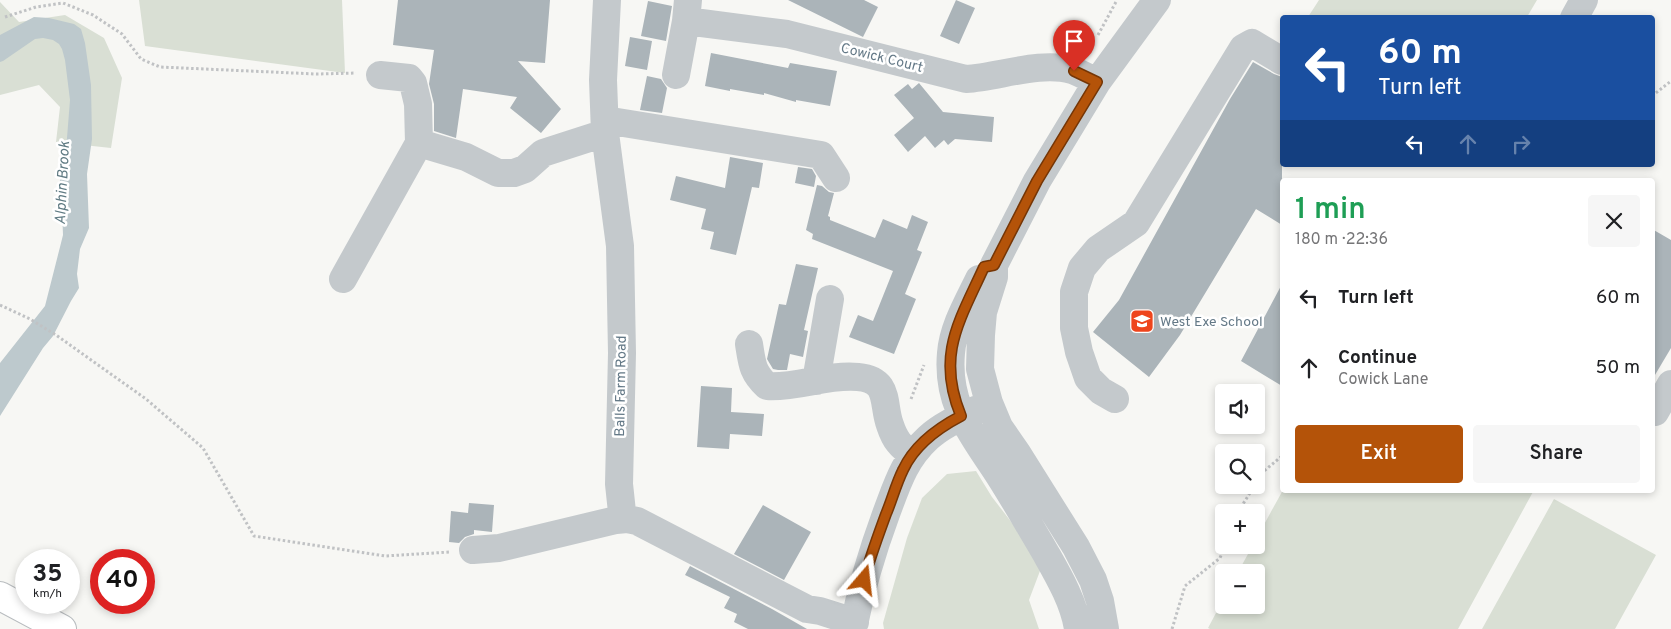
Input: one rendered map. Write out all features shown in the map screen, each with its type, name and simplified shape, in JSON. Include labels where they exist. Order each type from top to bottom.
[{"type":"highway","points":[[0,596],[62,629]]},
{"type":"street","name":"Balls Farm Road","points":[[607,0],[603,80],[605,126],[620,246],[622,353],[619,484],[622,512],[627,519]]},
{"type":"street","points":[[1105,629],[1100,601],[1093,580],[1076,547],[999,427],[989,404],[980,369],[981,335],[983,312],[994,277],[994,265],[1037,181],[1097,82],[1157,0]]},
{"type":"street","points":[[1576,15],[1584,0]]},
{"type":"street","points":[[676,75],[687,10]]},
{"type":"street","name":"Cowick Court","points":[[687,10],[966,79],[1022,70],[1061,68],[1074,71],[1097,82]]},
{"type":"street","points":[[1115,399],[1101,391],[1088,378],[1079,352],[1074,328],[1074,292],[1082,268],[1098,249],[1136,223],[1243,48],[1252,43],[1280,60]]},
{"type":"street","points":[[343,279],[419,143],[418,104],[413,83],[409,78],[380,74]]},
{"type":"street","points":[[419,143],[466,157],[498,173],[514,173],[525,169],[543,153],[605,126],[821,155],[836,178]]},
{"type":"street","points":[[994,265],[984,267],[954,336],[950,375],[954,399],[964,422],[1003,481],[1055,570],[1068,599],[1078,629]]},
{"type":"street","points":[[816,382],[830,299]]},
{"type":"street","points":[[748,344],[753,366],[758,377],[767,386],[782,387],[839,377],[860,377],[875,382],[885,396],[890,425],[899,445],[912,455]]},
{"type":"street","points":[[1655,412],[1671,384]]},
{"type":"street","points":[[473,550],[499,548],[598,524],[627,519],[645,525],[807,609],[820,611],[854,625],[870,557],[903,469],[912,455],[929,437],[948,423],[989,404]]},
{"type":"street","points":[[1100,601],[1116,629]]},
{"type":"path","points":[[5,17],[36,7],[63,3],[92,15],[122,34],[141,59],[160,67],[316,74],[380,74]]},
{"type":"path","points":[[1655,94],[1671,81]]},
{"type":"path","points":[[0,305],[30,319],[56,335],[146,399],[203,448],[254,536],[385,556],[473,550]]},
{"type":"path","points":[[1265,470],[1280,458]]},
{"type":"path","points":[[1172,629],[1185,586],[1220,558],[1222,554]]},
{"type":"shaded area","points":[[139,0],[342,0],[345,73],[145,46]]},
{"type":"shaded area","points":[[1319,0],[1537,0],[1528,15],[1309,15]]},
{"type":"shaded area","points":[[0,2],[19,22],[65,15],[104,38],[122,78],[111,148],[56,142],[60,107],[39,85],[0,95]]},
{"type":"shaded area","points":[[976,471],[992,497],[1043,563],[1029,600],[1039,629],[884,629],[883,623],[907,538],[922,498],[947,474]]},
{"type":"shaded area","points":[[1281,493],[1532,493],[1458,629],[1208,628],[1215,614],[1265,614],[1265,564],[1242,564],[1248,554],[1265,554],[1265,523]]},
{"type":"shaded area","points":[[1554,499],[1656,555],[1615,629],[1482,629]]},
{"type":"water","name":"Alphin Brook","points":[[34,17],[49,18],[74,24],[81,29],[85,43],[91,85],[92,139],[87,174],[89,228],[80,249],[77,274],[79,288],[53,336],[43,348],[0,416],[0,363],[45,306],[63,235],[59,184],[65,163],[70,100],[62,49],[53,40],[35,39],[0,62],[0,35]]},
{"type":"building","points":[[398,0],[550,0],[545,63],[518,61],[561,109],[541,133],[510,108],[517,97],[463,89],[456,138],[434,131],[434,104],[429,84],[434,50],[393,45]]},
{"type":"building","points":[[788,0],[864,0],[878,7],[863,37]]},
{"type":"building","points":[[956,0],[975,8],[959,44],[940,36]]},
{"type":"building","points":[[648,1],[672,6],[666,41],[641,36]]},
{"type":"building","points":[[630,37],[652,41],[647,70],[625,66]]},
{"type":"building","points":[[711,53],[788,68],[790,63],[837,71],[830,106],[796,100],[796,102],[764,93],[764,95],[730,89],[730,91],[705,86]]},
{"type":"building","points":[[1253,62],[1280,76],[1280,167],[1282,167],[1282,178],[1280,178],[1280,224],[1256,209],[1180,335],[1149,377],[1093,332],[1119,300],[1230,99]]},
{"type":"building","points":[[647,76],[661,79],[667,88],[662,113],[640,110]]},
{"type":"building","points":[[919,83],[943,112],[994,117],[992,142],[955,139],[948,145],[944,140],[935,148],[925,136],[908,152],[894,135],[914,118],[894,95],[908,84],[912,89]]},
{"type":"building","points":[[730,157],[763,163],[759,188],[752,187],[736,255],[710,249],[714,232],[701,229],[706,209],[670,200],[676,176],[725,188]]},
{"type":"building","points":[[798,167],[812,169],[816,176],[814,187],[795,183]]},
{"type":"building","points":[[817,185],[834,193],[828,216],[830,220],[875,238],[883,219],[907,229],[912,215],[928,222],[917,250],[922,252],[905,294],[916,299],[894,354],[849,337],[858,315],[873,321],[893,271],[812,239],[813,234],[806,230]]},
{"type":"building","points":[[1655,231],[1671,240],[1671,348],[1655,375]]},
{"type":"building","points":[[796,264],[818,268],[804,330],[808,331],[803,357],[790,354],[787,370],[778,370],[773,369],[767,359],[779,304],[786,305]]},
{"type":"building","points":[[1280,288],[1280,385],[1241,361]]},
{"type":"building","points":[[701,386],[732,388],[731,412],[764,414],[762,436],[730,434],[729,449],[697,447]]},
{"type":"building","points":[[469,503],[494,505],[492,532],[474,530],[474,534],[465,537],[459,543],[449,542],[451,511],[468,513]]},
{"type":"building","points":[[763,505],[811,532],[784,580],[734,554]]},
{"type":"building","points":[[690,566],[807,629],[748,629],[734,622],[737,614],[724,608],[730,597],[685,575]]},
{"type":"place","name":"West Exe School","points":[[1142,321]]},
{"type":"route","points":[[864,580],[870,557],[903,469],[912,455],[929,437],[961,416],[954,399],[950,375],[954,336],[984,267],[994,265],[1037,181],[1097,82],[1074,71]]}]
